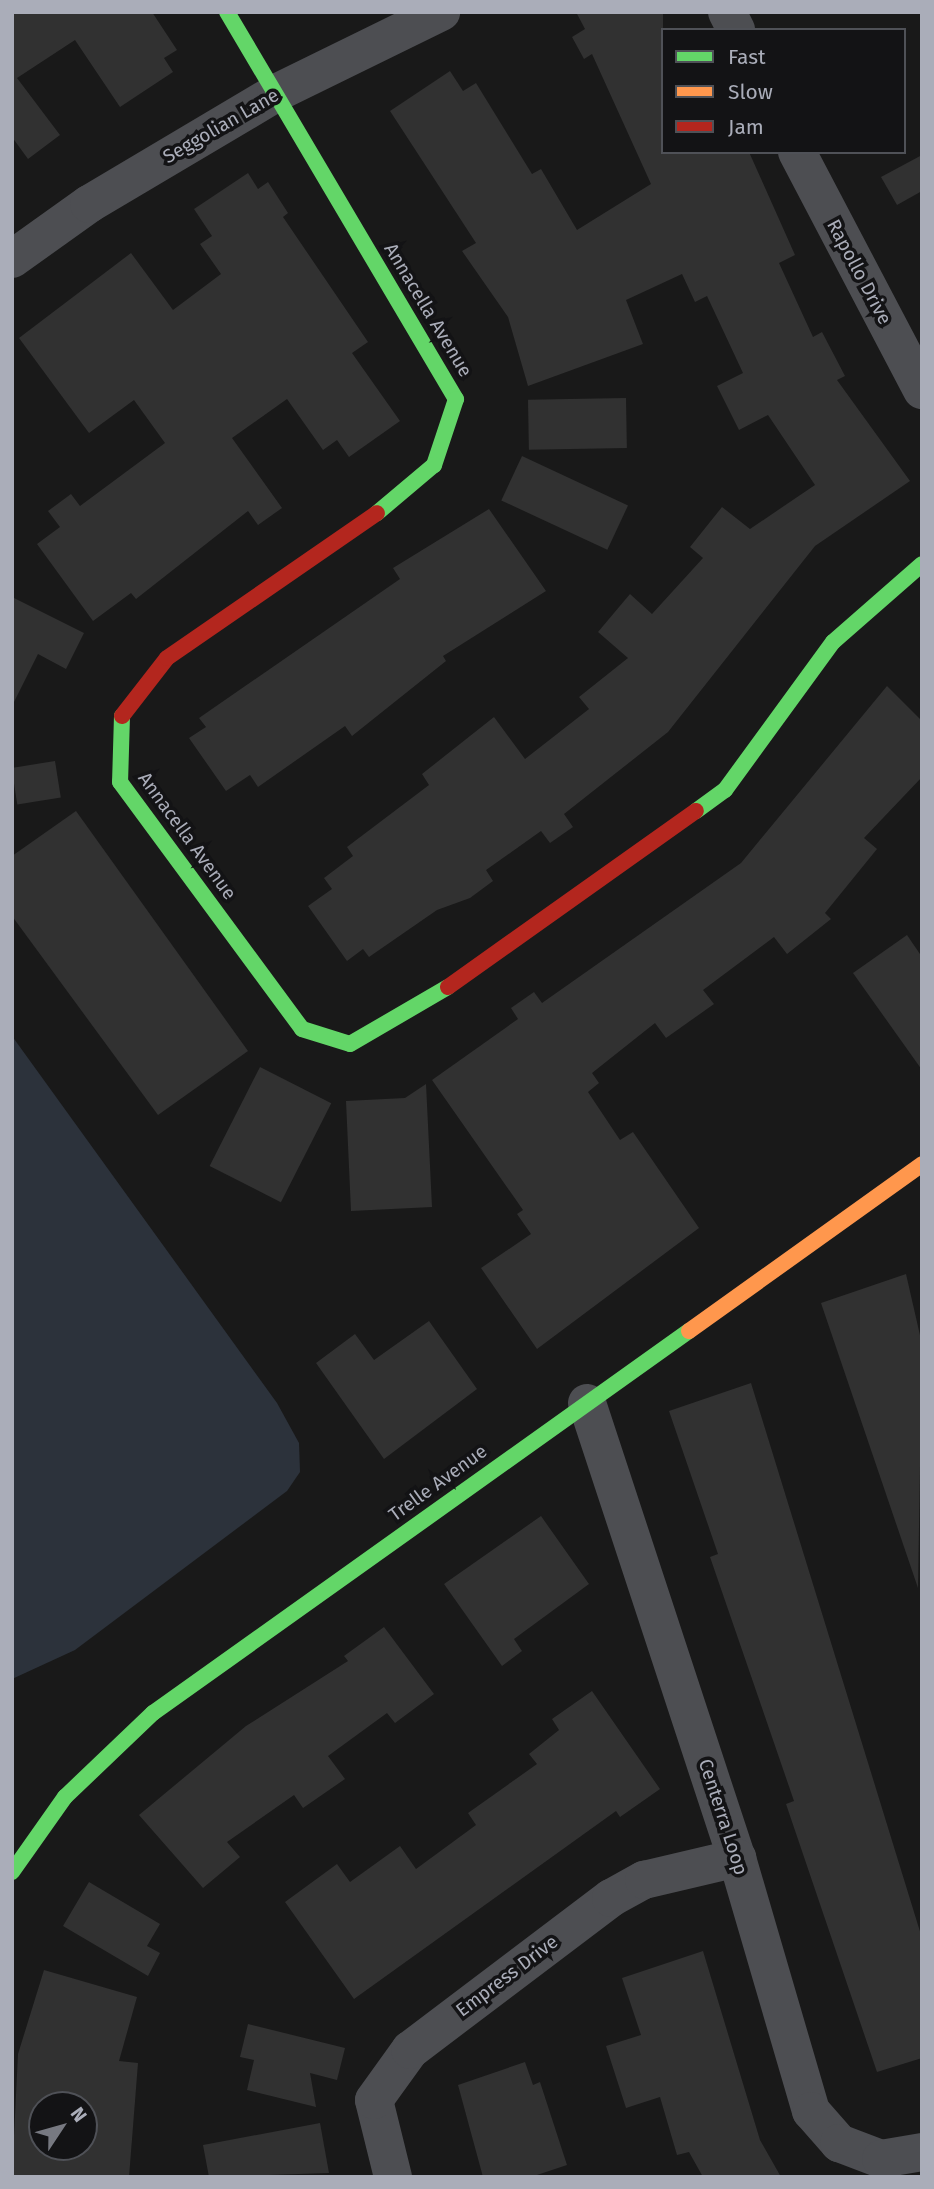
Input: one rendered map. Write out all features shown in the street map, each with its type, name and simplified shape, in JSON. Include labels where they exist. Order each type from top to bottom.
[{"type":"street","name":"Annacella Avenue","points":[[227,12],[456,399],[434,465],[393,502],[167,658],[122,708],[121,782],[302,1029],[350,1044],[402,1019],[725,790],[833,642],[922,564]]},
{"type":"street","name":"Seggolian Lane","points":[[12,259],[89,204],[276,93],[441,12]]},
{"type":"street","points":[[727,12],[735,28]]},
{"type":"street","name":"Rapollo Drive","points":[[798,154],[922,390]]},
{"type":"street","name":"Trelle Avenue","points":[[12,1872],[65,1797],[153,1713],[921,1167]]},
{"type":"street","name":"Centerra Loop","points":[[587,1403],[737,1858],[810,2112],[839,2143],[881,2159],[922,2152]]},
{"type":"street","name":"Empress Drive","points":[[393,2177],[374,2100],[410,2050],[611,1898],[643,1880],[737,1858]]},
{"type":"shaded area","points":[[12,1036],[277,1403],[299,1443],[300,1472],[287,1491],[75,1650],[12,1679]]},
{"type":"building","points":[[12,12],[152,12],[177,50],[164,58],[173,72],[120,107],[75,40],[17,78],[60,135],[28,159],[12,137]]},
{"type":"building","points":[[576,12],[663,12],[661,154],[750,154],[795,255],[779,263],[813,337],[822,332],[845,376],[837,380],[910,481],[815,546],[668,732],[564,814],[573,827],[550,843],[541,831],[486,870],[493,881],[470,898],[437,910],[369,957],[363,949],[347,961],[308,906],[332,889],[324,878],[353,856],[347,847],[429,785],[422,774],[494,717],[525,759],[589,709],[579,697],[628,658],[598,632],[630,594],[652,614],[703,558],[690,547],[722,507],[750,529],[815,485],[768,415],[739,430],[717,386],[743,373],[707,296],[695,302],[682,274],[626,300],[643,344],[528,386],[508,317],[462,251],[476,243],[390,111],[450,71],[463,91],[476,83],[532,174],[541,169],[577,230],[651,184],[592,54],[584,59],[572,37],[585,29]]},
{"type":"building","points":[[922,155],[922,191],[897,205],[881,177]]},
{"type":"building","points":[[248,173],[258,189],[268,182],[288,213],[283,217],[368,342],[352,353],[400,421],[349,457],[337,440],[323,450],[287,399],[232,438],[282,508],[258,525],[248,511],[136,599],[131,593],[93,621],[37,544],[60,527],[48,511],[71,494],[80,506],[165,443],[134,400],[89,433],[19,338],[131,253],[173,310],[221,274],[200,244],[212,236],[194,209]]},
{"type":"building","points":[[626,398],[627,448],[529,450],[528,400]]},
{"type":"building","points":[[522,456],[628,505],[607,550],[501,500]]},
{"type":"building","points":[[489,509],[546,591],[443,656],[446,661],[352,736],[345,726],[258,787],[250,775],[226,791],[189,738],[206,727],[199,718],[400,579],[393,568]]},
{"type":"building","points":[[12,597],[84,633],[66,669],[38,654],[12,706]]},
{"type":"building","points":[[887,686],[922,721],[922,777],[864,838],[877,849],[825,913],[831,919],[787,954],[774,937],[703,990],[714,1004],[666,1038],[655,1023],[592,1073],[599,1083],[588,1092],[620,1140],[633,1132],[699,1228],[537,1349],[481,1268],[531,1234],[517,1214],[523,1210],[432,1080],[518,1019],[511,1008],[534,992],[542,1003],[741,863]]},
{"type":"building","points":[[55,761],[61,798],[17,804],[12,768]]},
{"type":"building","points":[[76,811],[248,1051],[158,1115],[12,916],[12,856]]},
{"type":"building","points":[[907,935],[922,957],[922,1070],[853,973]]},
{"type":"building","points":[[260,1067],[331,1103],[281,1202],[210,1166]]},
{"type":"building","points":[[426,1084],[432,1207],[351,1211],[346,1101],[405,1098]]},
{"type":"building","points":[[906,1274],[922,1344],[918,1588],[821,1303]]},
{"type":"building","points":[[429,1321],[477,1389],[384,1459],[316,1363],[355,1334],[374,1360]]},
{"type":"building","points":[[751,1383],[922,1938],[922,2058],[877,2072],[786,1804],[794,1801],[710,1557],[718,1554],[669,1411]]},
{"type":"building","points":[[541,1516],[589,1584],[514,1639],[522,1651],[502,1666],[444,1584]]},
{"type":"building","points":[[384,1627],[434,1694],[395,1723],[387,1713],[328,1756],[345,1779],[303,1808],[294,1795],[227,1842],[240,1857],[203,1888],[139,1815],[246,1726],[348,1661],[344,1656]]},
{"type":"building","points":[[592,1691],[660,1789],[620,1817],[616,1811],[354,1999],[285,1902],[337,1864],[350,1882],[400,1846],[416,1869],[476,1825],[468,1813],[537,1764],[529,1754],[559,1730],[552,1719]]},
{"type":"building","points":[[89,1882],[160,1924],[147,1946],[160,1953],[148,1976],[63,1926]]},
{"type":"building","points":[[703,1951],[760,2140],[781,2177],[703,2177],[689,2152],[677,2155],[660,2097],[626,2108],[606,2046],[641,2035],[622,1978]]},
{"type":"building","points":[[44,1970],[137,1997],[119,2061],[138,2063],[129,2177],[12,2177],[18,2054]]},
{"type":"building","points":[[248,2024],[345,2048],[337,2080],[310,2073],[316,2107],[247,2090],[254,2060],[240,2057]]},
{"type":"building","points":[[525,2062],[533,2085],[540,2082],[567,2165],[531,2177],[483,2177],[458,2085]]},
{"type":"building","points":[[320,2123],[329,2173],[209,2177],[203,2145]]},
{"type":"traffic: fast","points":[[227,12],[456,399],[434,465],[377,513]]},
{"type":"traffic: fast","points":[[696,811],[725,790],[833,642],[922,564]]},
{"type":"traffic: fast","points":[[122,716],[120,782],[302,1029],[350,1044],[448,987]]},
{"type":"traffic: fast","points":[[12,1872],[65,1797],[153,1713],[689,1331]]},
{"type":"traffic: slow","points":[[689,1331],[922,1164]]},
{"type":"traffic: jam","points":[[122,716],[167,658],[377,513]]},
{"type":"traffic: jam","points":[[448,987],[696,811]]}]
